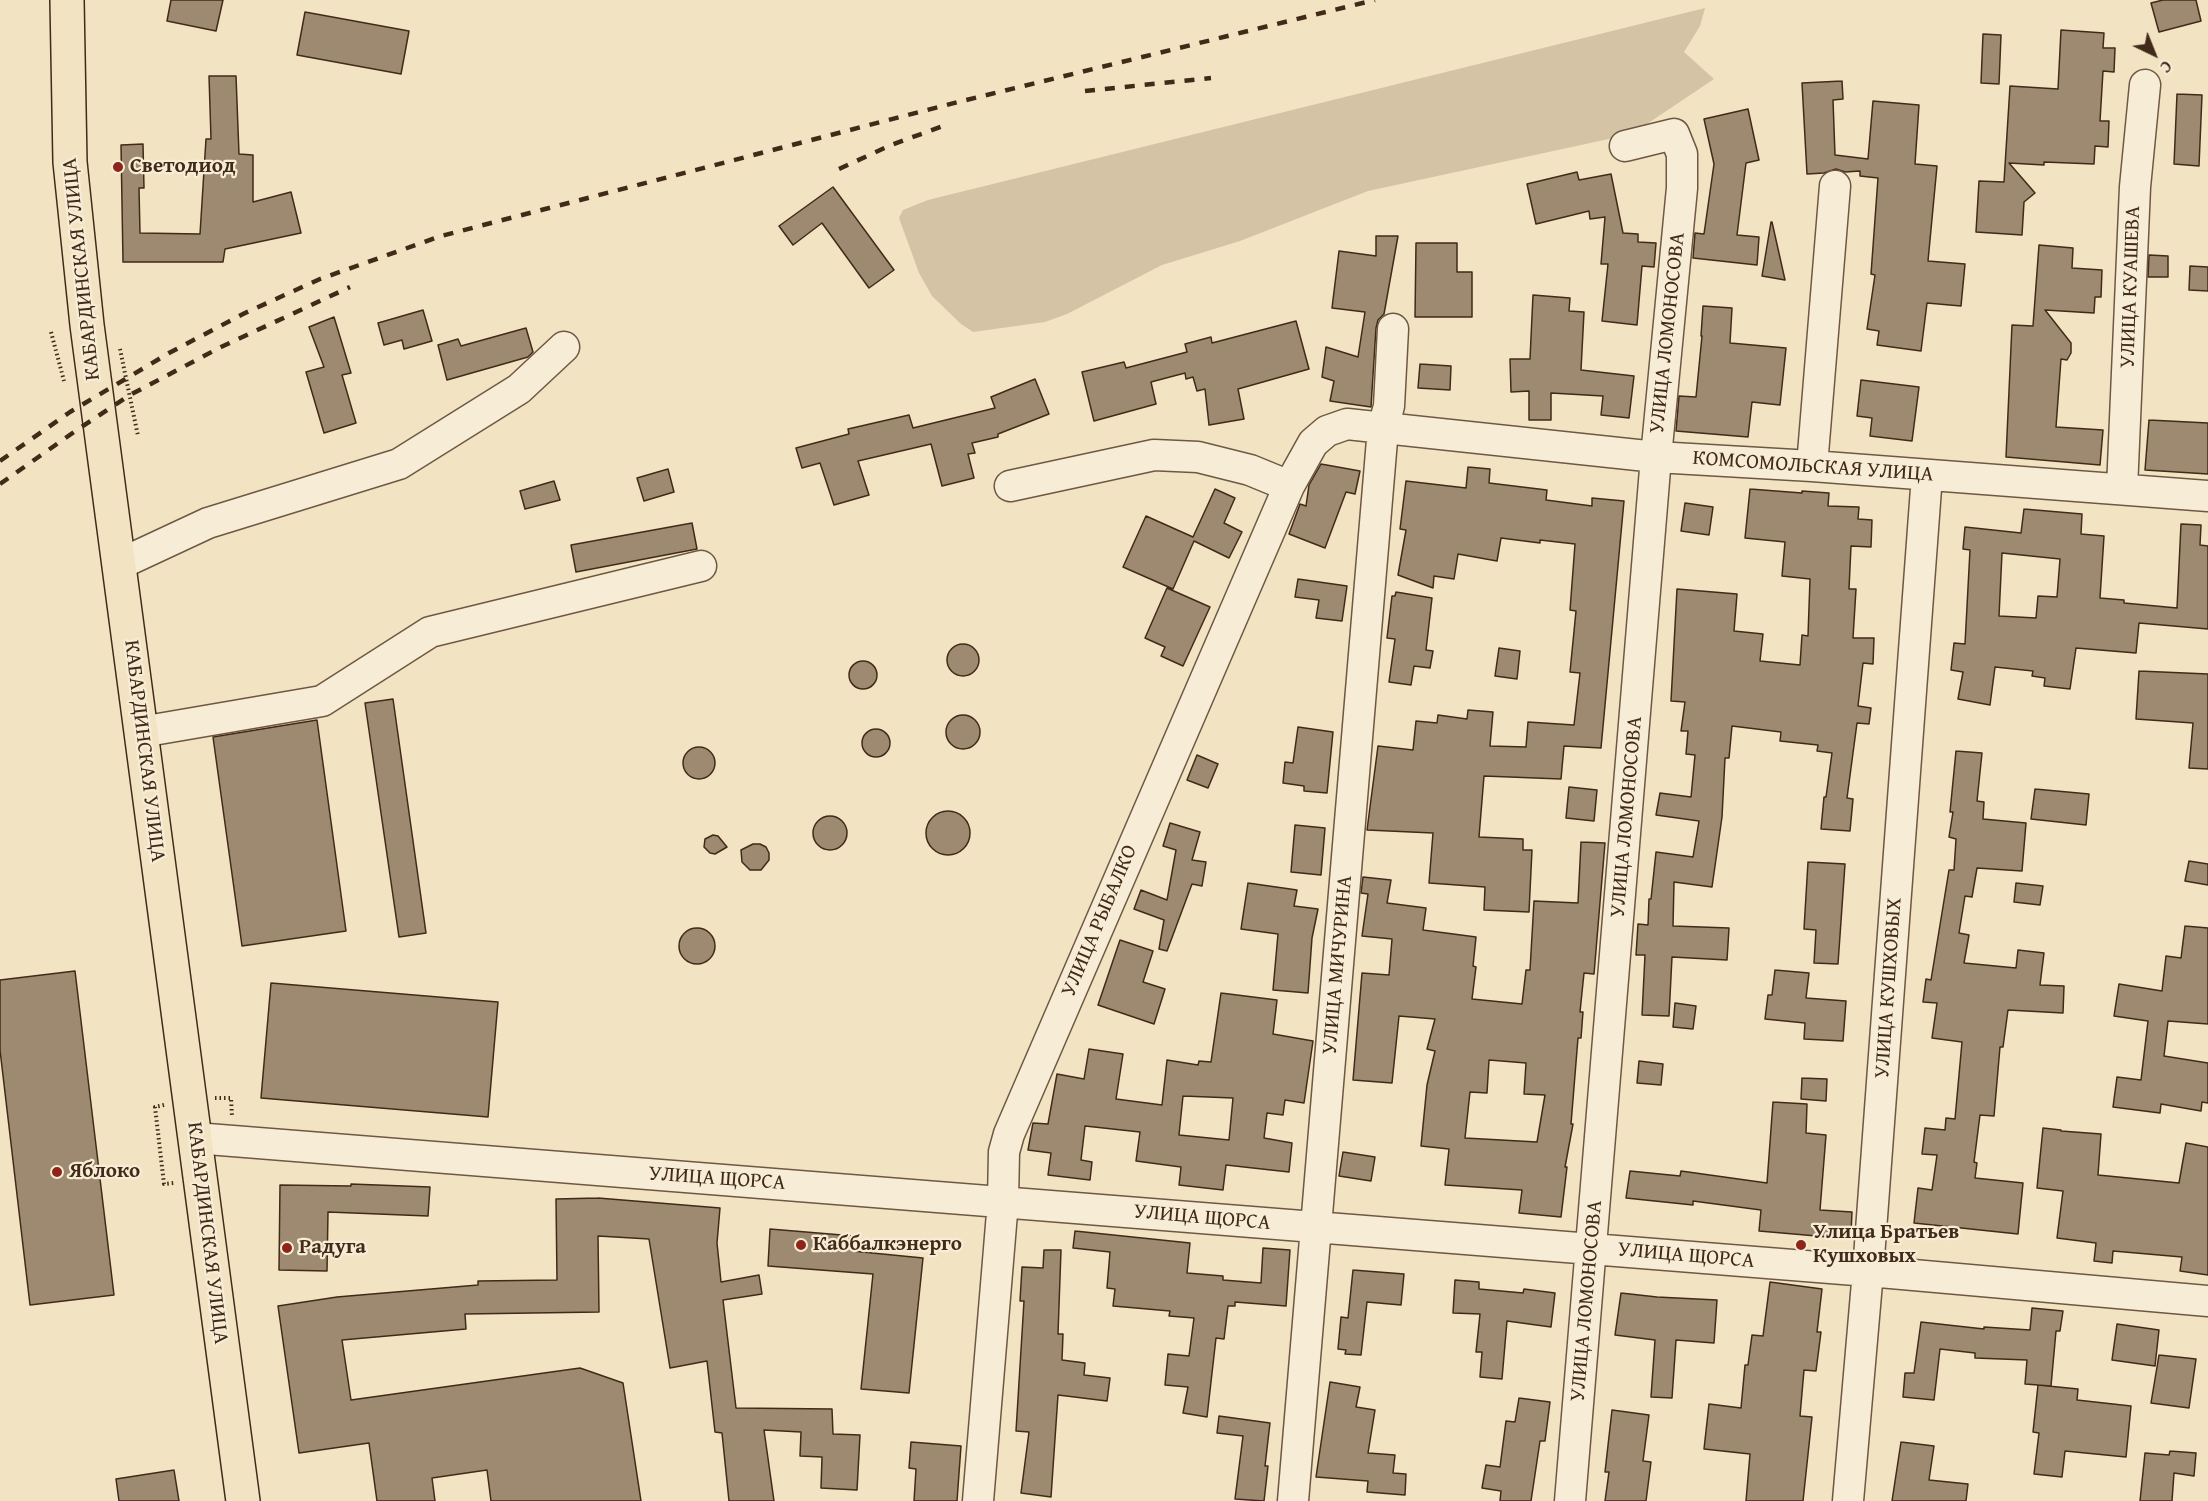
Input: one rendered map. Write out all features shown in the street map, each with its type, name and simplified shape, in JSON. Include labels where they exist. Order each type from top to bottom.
[{"type":"main road","name":"КАБАРДИНСКАЯ УЛИЦА","points":[[67,0],[70,162],[96,397],[243,1501]]},
{"type":"street","name":"УЛИЦА КУАШЕВА","points":[[2122,489],[2135,187],[2145,85]]},
{"type":"street","name":"УЛИЦА ЛОМОНОСОВА","points":[[1570,1501],[1656,457],[1682,188],[1682,154],[1674,134],[1625,146]]},
{"type":"street","points":[[1812,466],[1835,186]]},
{"type":"street","name":"УЛИЦА МИЧУРИНА","points":[[1293,1501],[1383,428],[1389,406],[1393,329]]},
{"type":"street","points":[[120,564],[208,523],[399,464],[519,389],[564,347]]},
{"type":"street","name":"УЛИЦА РЫБАЛКО","points":[[978,1501],[1003,1201],[1004,1152],[1009,1134],[1289,486],[1313,443],[1327,431],[1347,424],[1383,428]]},
{"type":"street","name":"КОМСОМОЛЬСКАЯ УЛИЦА","points":[[1383,428],[1656,457],[1812,466],[2208,496]]},
{"type":"street","points":[[1010,486],[1154,455],[1198,457],[1250,470],[1289,486]]},
{"type":"street","name":"УЛИЦА КУШХОВЫХ","points":[[1848,1501],[1868,1271],[1927,475]]},
{"type":"street","points":[[141,732],[322,701],[430,632],[701,566]]},
{"type":"street","name":"УЛИЦА ЩОРСА","points":[[195,1138],[1868,1271],[2208,1301]]},
{"type":"path","points":[[119,343],[138,436]]},
{"type":"path","points":[[212,1097],[231,1098],[232,1118]]},
{"type":"path","points":[[167,1104],[155,1107],[164,1184],[178,1182]]},
{"type":"shaded area","points":[[1705,8],[1700,26],[1684,52],[1714,79],[1632,134],[1368,191],[1240,241],[1162,265],[1067,314],[1045,322],[973,332],[961,324],[932,296],[919,273],[899,218],[903,210],[928,200]]},
{"type":"building","points":[[171,0],[223,0],[216,31],[167,21]]},
{"type":"building","points":[[2163,0],[2196,0],[2201,21],[2159,32],[2151,3]]},
{"type":"building","points":[[305,12],[409,31],[401,74],[297,55]]},
{"type":"building","points":[[2061,30],[2104,33],[2103,48],[2115,48],[2114,72],[2103,71],[2100,121],[2109,121],[2108,147],[2095,146],[2094,164],[2009,163],[2035,193],[2024,202],[2022,235],[1976,232],[1979,181],[2004,182],[2010,86],[2058,89]]},
{"type":"building","points":[[1983,34],[2001,35],[1999,84],[1981,83]]},
{"type":"building","points":[[209,76],[236,76],[239,154],[253,155],[253,202],[291,192],[301,233],[225,249],[223,262],[123,262],[121,145],[143,144],[144,188],[139,188],[140,233],[200,234],[206,139],[211,139]]},
{"type":"building","points":[[1842,81],[1843,99],[1833,100],[1835,155],[1868,159],[1873,101],[1919,105],[1915,164],[1937,166],[1928,261],[1965,264],[1961,306],[1927,303],[1921,351],[1877,345],[1879,331],[1867,329],[1875,275],[1871,274],[1878,178],[1860,176],[1860,171],[1845,172],[1836,169],[1824,173],[1807,174],[1802,83]]},
{"type":"building","points":[[2177,94],[2202,95],[2199,166],[2174,164]]},
{"type":"building","points":[[1748,109],[1759,160],[1746,163],[1737,235],[1759,237],[1757,265],[1693,258],[1695,233],[1704,234],[1714,164],[1704,119]]},
{"type":"building","points":[[1577,172],[1579,180],[1611,174],[1623,233],[1638,234],[1638,242],[1656,243],[1654,267],[1642,266],[1637,325],[1602,321],[1608,264],[1601,264],[1605,217],[1590,219],[1589,211],[1536,224],[1527,184]]},
{"type":"building","points":[[833,187],[894,270],[869,288],[822,223],[793,245],[779,226]]},
{"type":"building","points":[[1772,222],[1785,280],[1762,276]]},
{"type":"building","points":[[1376,236],[1398,236],[1384,314],[1378,320],[1376,328],[1371,407],[1330,401],[1334,381],[1322,377],[1326,347],[1358,357],[1365,312],[1332,308],[1339,251],[1376,256]]},
{"type":"building","points":[[1416,243],[1457,243],[1457,272],[1472,272],[1472,317],[1415,317]]},
{"type":"building","points":[[2039,245],[2073,248],[2072,268],[2102,270],[2101,297],[2095,297],[2094,313],[2045,310],[2071,343],[2071,353],[2067,360],[2061,359],[2056,427],[2103,430],[2100,465],[2006,457],[2012,325],[2033,326]]},
{"type":"building","points":[[2149,255],[2168,256],[2168,277],[2148,277]]},
{"type":"building","points":[[2190,266],[2208,267],[2208,291],[2189,290]]},
{"type":"building","points":[[1533,295],[1570,298],[1569,311],[1584,312],[1581,370],[1634,376],[1629,418],[1601,415],[1603,396],[1551,393],[1551,420],[1529,420],[1529,391],[1511,392],[1510,359],[1530,359]]},
{"type":"building","points":[[1703,306],[1732,308],[1730,343],[1786,348],[1780,405],[1752,402],[1748,437],[1676,431],[1679,396],[1696,397]]},
{"type":"building","points":[[423,310],[432,341],[404,349],[402,340],[384,345],[378,323]]},
{"type":"building","points":[[334,317],[351,373],[342,375],[356,423],[324,433],[306,372],[324,367],[309,327]]},
{"type":"building","points":[[1296,321],[1309,369],[1238,389],[1244,419],[1209,425],[1205,389],[1197,391],[1193,377],[1186,379],[1185,373],[1151,382],[1156,404],[1094,421],[1082,372],[1124,362],[1126,368],[1187,352],[1185,344],[1211,337],[1212,343]]},
{"type":"building","points":[[526,328],[533,352],[528,357],[447,380],[438,345],[458,339],[461,346]]},
{"type":"building","points":[[1420,364],[1451,366],[1450,390],[1418,388]]},
{"type":"building","points":[[1035,379],[1049,414],[998,434],[998,437],[972,443],[975,453],[968,454],[974,478],[942,486],[931,444],[858,461],[869,495],[834,505],[820,463],[802,468],[796,448],[849,434],[848,429],[909,415],[913,428],[995,408],[991,397]]},
{"type":"building","points":[[1861,380],[1919,387],[1912,441],[1870,436],[1872,418],[1857,416]]},
{"type":"building","points":[[2149,420],[2208,423],[2208,474],[2145,470]]},
{"type":"building","points":[[1321,464],[1360,471],[1355,494],[1346,492],[1325,548],[1289,534],[1300,504],[1306,506],[1309,485]]},
{"type":"building","points":[[1468,467],[1490,469],[1489,483],[1547,490],[1546,500],[1592,506],[1592,498],[1624,501],[1601,748],[1564,746],[1561,779],[1484,776],[1479,837],[1523,839],[1523,850],[1532,850],[1529,912],[1484,910],[1485,887],[1429,883],[1433,833],[1367,830],[1378,746],[1413,750],[1416,721],[1437,723],[1438,715],[1467,719],[1468,710],[1493,712],[1490,746],[1526,747],[1528,722],[1574,725],[1580,673],[1570,672],[1576,611],[1570,610],[1575,544],[1540,540],[1540,543],[1501,538],[1497,561],[1458,554],[1454,579],[1434,576],[1433,588],[1398,575],[1406,530],[1400,529],[1406,481],[1466,488]]},
{"type":"building","points":[[668,469],[674,492],[644,501],[637,478]]},
{"type":"building","points":[[554,481],[560,500],[525,509],[520,491]]},
{"type":"building","points":[[1215,489],[1235,498],[1224,523],[1242,532],[1229,558],[1194,541],[1173,589],[1123,567],[1146,516],[1193,537]]},
{"type":"building","points":[[1750,489],[1829,493],[1828,506],[1859,507],[1858,519],[1872,520],[1871,547],[1851,546],[1849,589],[1856,589],[1853,638],[1874,638],[1873,664],[1863,663],[1858,706],[1871,708],[1869,724],[1857,723],[1847,798],[1853,799],[1850,831],[1821,829],[1832,753],[1817,751],[1818,745],[1780,741],[1781,732],[1732,726],[1729,758],[1725,758],[1722,817],[1712,887],[1674,882],[1673,926],[1729,928],[1727,960],[1672,957],[1669,1016],[1642,1015],[1645,955],[1636,955],[1638,924],[1648,925],[1649,899],[1651,899],[1656,852],[1693,857],[1699,821],[1656,815],[1660,793],[1691,797],[1695,755],[1686,754],[1688,731],[1681,731],[1685,702],[1671,701],[1677,589],[1737,594],[1734,631],[1763,634],[1760,661],[1800,665],[1802,635],[1808,636],[1810,579],[1782,576],[1785,542],[1745,538]]},
{"type":"building","points":[[1685,503],[1713,507],[1709,535],[1681,531]]},
{"type":"building","points":[[2024,509],[2082,514],[2081,534],[2104,536],[2100,598],[2124,600],[2124,603],[2177,608],[2181,524],[2201,525],[2200,545],[2208,546],[2208,629],[2139,623],[2136,653],[2076,648],[2070,689],[2044,686],[2045,678],[2032,676],[2033,671],[1995,667],[1990,705],[1958,699],[1963,672],[1951,670],[1954,643],[1965,644],[1970,550],[1963,549],[1965,527],[2021,533]],"holes":[[[2002,553],[2060,559],[2057,597],[2038,596],[2036,618],[1999,616]]]},
{"type":"building","points":[[692,523],[697,549],[576,572],[571,545]]},
{"type":"building","points":[[1298,579],[1347,586],[1342,621],[1316,618],[1319,600],[1295,597]]},
{"type":"building","points":[[1167,588],[1210,607],[1183,666],[1161,656],[1165,647],[1145,638]]},
{"type":"building","points":[[1396,592],[1432,598],[1426,650],[1433,651],[1430,668],[1414,666],[1411,685],[1389,682],[1395,639],[1387,638],[1392,596],[1395,596]]},
{"type":"building","points":[[963,644],[974,649],[979,660],[974,671],[963,676],[952,671],[947,660],[952,649]]},
{"type":"building","points":[[1499,648],[1520,651],[1517,679],[1495,676]]},
{"type":"building","points":[[863,661],[873,665],[877,675],[873,685],[863,689],[853,685],[849,675],[853,665]]},
{"type":"building","points":[[2139,671],[2208,674],[2208,769],[2189,768],[2193,723],[2136,719]]},
{"type":"building","points":[[393,699],[426,933],[399,937],[365,703]]},
{"type":"building","points":[[963,715],[975,720],[980,732],[975,744],[963,749],[951,744],[946,732],[951,720]]},
{"type":"building","points":[[317,720],[346,931],[242,946],[213,737]]},
{"type":"building","points":[[1298,727],[1333,732],[1327,793],[1304,791],[1304,786],[1283,783],[1285,762],[1293,763]]},
{"type":"building","points":[[876,729],[886,733],[890,743],[886,753],[876,757],[866,753],[862,743],[866,733]]},
{"type":"building","points":[[699,747],[710,752],[715,763],[710,774],[699,779],[688,774],[683,763],[688,752]]},
{"type":"building","points":[[1956,751],[1982,753],[1977,801],[1984,802],[1983,819],[2026,823],[2022,871],[1977,868],[1972,897],[1965,896],[1959,933],[1969,935],[1964,963],[2016,968],[2018,950],[2044,953],[2040,985],[2064,986],[2063,1013],[2008,1010],[2003,1047],[2000,1047],[1994,1116],[1980,1115],[1974,1162],[1977,1163],[1975,1178],[2023,1183],[2018,1234],[1914,1223],[1918,1188],[1932,1190],[1937,1155],[1922,1154],[1925,1128],[1945,1130],[1946,1118],[1955,1119],[1962,1042],[1932,1038],[1937,1003],[1923,1002],[1926,979],[1931,980],[1949,870],[1954,870],[1956,839],[1949,837],[1953,812],[1950,812]]},
{"type":"building","points":[[1197,755],[1218,764],[1208,788],[1187,780]]},
{"type":"building","points":[[1569,787],[1597,790],[1594,821],[1566,818]]},
{"type":"building","points":[[2035,789],[2089,794],[2086,825],[2031,819]]},
{"type":"building","points":[[948,811],[963,818],[970,833],[963,848],[948,855],[933,848],[926,833],[933,818]]},
{"type":"building","points":[[830,816],[842,821],[847,833],[842,845],[830,850],[818,845],[813,833],[818,821]]},
{"type":"building","points":[[1170,823],[1200,832],[1192,860],[1206,862],[1202,886],[1192,884],[1167,951],[1159,949],[1164,920],[1134,909],[1141,890],[1167,900],[1176,850],[1163,846]]},
{"type":"building","points":[[1295,825],[1325,828],[1321,875],[1291,872]]},
{"type":"building","points":[[713,835],[718,836],[727,847],[715,854],[710,853],[704,847],[705,839]]},
{"type":"building","points":[[1581,842],[1605,843],[1594,974],[1584,973],[1580,1012],[1583,1012],[1581,1038],[1578,1038],[1571,1124],[1573,1124],[1565,1167],[1567,1167],[1561,1217],[1519,1213],[1522,1190],[1445,1185],[1449,1149],[1421,1146],[1427,1085],[1435,1051],[1427,1049],[1435,1019],[1399,1016],[1392,1083],[1353,1080],[1362,973],[1389,975],[1392,939],[1362,936],[1368,894],[1361,893],[1363,877],[1391,880],[1387,903],[1426,908],[1423,930],[1476,937],[1473,966],[1476,967],[1472,999],[1522,1004],[1526,970],[1530,970],[1534,901],[1578,903]],"holes":[[[1489,1060],[1526,1063],[1524,1094],[1545,1095],[1537,1142],[1465,1138],[1470,1092],[1487,1093]]]},
{"type":"building","points":[[753,844],[766,847],[769,853],[769,860],[761,870],[750,870],[742,862],[741,850]]},
{"type":"building","points":[[2189,861],[2208,864],[2208,885],[2185,881]]},
{"type":"building","points":[[1808,862],[1845,864],[1838,964],[1814,963],[1816,930],[1804,929]]},
{"type":"building","points":[[1248,883],[1297,890],[1294,906],[1318,909],[1312,938],[1308,993],[1273,990],[1278,934],[1241,929]]},
{"type":"building","points":[[2016,883],[2043,886],[2040,905],[2014,902]]},
{"type":"building","points":[[2185,926],[2208,928],[2208,1024],[2168,1021],[2164,1056],[2208,1063],[2208,1103],[2202,1102],[2201,1111],[2161,1104],[2160,1113],[2113,1107],[2117,1077],[2141,1080],[2148,1021],[2114,1016],[2119,984],[2162,991],[2166,956],[2181,958]]},
{"type":"building","points":[[697,928],[710,933],[715,946],[710,959],[697,964],[684,959],[679,946],[684,933]]},
{"type":"building","points":[[1120,940],[1153,951],[1143,982],[1165,989],[1154,1024],[1098,1005]]},
{"type":"building","points":[[1775,970],[1809,973],[1806,998],[1846,1001],[1843,1041],[1804,1039],[1805,1023],[1765,1019],[1768,995],[1772,995]]},
{"type":"building","name":"Яблоко","points":[[75,971],[114,1295],[30,1305],[0,1050],[0,980]]},
{"type":"building","points":[[271,983],[498,1002],[488,1117],[261,1098]]},
{"type":"building","points":[[1221,993],[1277,1000],[1273,1034],[1313,1041],[1304,1103],[1285,1100],[1283,1115],[1267,1113],[1264,1138],[1292,1143],[1289,1172],[1226,1165],[1223,1190],[1179,1185],[1181,1167],[1136,1161],[1140,1132],[1085,1126],[1081,1160],[1092,1162],[1090,1180],[1048,1175],[1051,1153],[1028,1150],[1033,1123],[1048,1124],[1057,1074],[1084,1079],[1089,1049],[1123,1054],[1116,1099],[1162,1105],[1167,1060],[1198,1065],[1199,1061],[1211,1062]],"holes":[[[1183,1096],[1233,1098],[1229,1140],[1179,1135]]]},
{"type":"building","points":[[1675,1003],[1696,1006],[1693,1029],[1673,1027]]},
{"type":"building","points":[[1639,1061],[1663,1064],[1661,1085],[1637,1083]]},
{"type":"building","points":[[1802,1078],[1827,1079],[1826,1101],[1801,1099]]},
{"type":"building","points":[[1773,1102],[1807,1104],[1806,1133],[1826,1135],[1820,1210],[1852,1212],[1851,1233],[1828,1231],[1828,1237],[1759,1231],[1761,1210],[1693,1201],[1693,1205],[1626,1198],[1630,1171],[1680,1176],[1681,1171],[1767,1183]]},
{"type":"building","points":[[2043,1128],[2101,1134],[2098,1175],[2179,1183],[2186,1143],[2208,1147],[2208,1275],[2180,1271],[2182,1257],[2113,1251],[2112,1263],[2094,1261],[2096,1243],[2057,1238],[2063,1191],[2037,1188]]},
{"type":"building","points":[[1343,1152],[1375,1157],[1371,1181],[1339,1176]]},
{"type":"building","points":[[351,1184],[430,1187],[428,1216],[328,1212],[327,1271],[279,1270],[280,1185],[351,1186]]},
{"type":"building","points":[[598,1198],[720,1208],[717,1243],[721,1282],[759,1275],[762,1294],[723,1300],[736,1408],[832,1409],[833,1434],[860,1435],[857,1490],[821,1488],[822,1457],[800,1456],[801,1432],[764,1430],[774,1501],[729,1501],[722,1433],[715,1432],[707,1361],[670,1368],[649,1239],[598,1236],[599,1312],[465,1314],[466,1329],[342,1340],[351,1400],[580,1368],[623,1383],[641,1501],[491,1501],[487,1470],[432,1478],[435,1501],[377,1501],[369,1443],[299,1453],[278,1306],[337,1297],[478,1285],[478,1281],[557,1280],[556,1199]]},
{"type":"building","points":[[770,1229],[854,1236],[852,1251],[923,1258],[909,1393],[861,1389],[873,1274],[768,1266]]},
{"type":"building","points":[[1075,1231],[1190,1243],[1187,1273],[1223,1276],[1223,1280],[1261,1283],[1263,1248],[1290,1250],[1286,1306],[1235,1302],[1235,1306],[1228,1306],[1224,1339],[1216,1338],[1207,1417],[1183,1413],[1188,1387],[1165,1385],[1168,1354],[1189,1356],[1194,1318],[1169,1316],[1170,1311],[1113,1306],[1115,1289],[1107,1288],[1110,1252],[1073,1248]]},
{"type":"building","points":[[1044,1250],[1061,1250],[1058,1334],[1063,1334],[1062,1360],[1085,1363],[1084,1375],[1110,1378],[1107,1401],[1058,1395],[1051,1497],[1021,1493],[1029,1432],[1016,1431],[1024,1301],[1020,1301],[1022,1267],[1043,1268]]},
{"type":"building","points":[[1353,1270],[1404,1274],[1401,1305],[1367,1302],[1361,1355],[1345,1354],[1346,1350],[1338,1349],[1341,1317],[1348,1318]]},
{"type":"building","points":[[1455,1280],[1479,1282],[1479,1289],[1523,1293],[1524,1289],[1555,1293],[1551,1327],[1507,1321],[1502,1379],[1480,1377],[1482,1352],[1476,1352],[1480,1314],[1453,1313]]},
{"type":"building","points":[[1770,1282],[1822,1289],[1817,1332],[1821,1332],[1816,1371],[1804,1370],[1800,1416],[1812,1417],[1803,1501],[1746,1501],[1750,1454],[1704,1449],[1709,1404],[1741,1408],[1745,1365],[1748,1365],[1752,1335],[1763,1336]]},
{"type":"building","points":[[1621,1293],[1717,1300],[1714,1343],[1676,1340],[1672,1398],[1651,1397],[1655,1340],[1615,1335]]},
{"type":"building","points":[[2032,1308],[2063,1311],[2060,1331],[2056,1331],[2051,1386],[2025,1384],[2027,1360],[1975,1358],[1975,1353],[1940,1349],[1934,1400],[1903,1397],[1905,1373],[1914,1373],[1921,1322],[1984,1329],[1984,1327],[2030,1330]]},
{"type":"building","points":[[2117,1324],[2159,1330],[2155,1366],[2112,1360]]},
{"type":"building","points":[[2159,1355],[2196,1359],[2189,1408],[2151,1403]]},
{"type":"building","points":[[1330,1382],[1360,1387],[1356,1407],[1375,1410],[1368,1453],[1395,1455],[1393,1473],[1406,1474],[1405,1495],[1367,1492],[1368,1481],[1316,1477]]},
{"type":"building","points":[[2038,1385],[2078,1389],[2077,1400],[2131,1406],[2126,1457],[2065,1451],[2062,1477],[2034,1474],[2039,1433],[2033,1432]]},
{"type":"building","points":[[1519,1398],[1550,1402],[1545,1441],[1540,1441],[1531,1501],[1500,1501],[1501,1491],[1482,1488],[1486,1465],[1500,1467],[1506,1421],[1515,1422]]},
{"type":"building","points":[[1612,1410],[1649,1415],[1643,1461],[1651,1462],[1646,1501],[1605,1501],[1609,1472],[1605,1472]]},
{"type":"building","points":[[1219,1416],[1270,1423],[1264,1501],[1235,1499],[1243,1436],[1217,1433]]},
{"type":"building","points":[[911,1442],[961,1446],[957,1501],[914,1501],[916,1469],[909,1468]]},
{"type":"building","points":[[1901,1442],[1934,1446],[1929,1480],[1968,1484],[1966,1501],[1892,1501]]},
{"type":"building","points":[[2170,1451],[2196,1453],[2194,1476],[2174,1473],[2172,1501],[2140,1501],[2145,1453],[2169,1455]]},
{"type":"building","points":[[174,1470],[179,1501],[119,1501],[116,1479]]},
{"type":"railway","points":[[0,461],[70,412],[169,353],[245,313],[320,279],[441,236],[958,102],[1375,0]]},
{"type":"railway","points":[[1085,91],[1211,78]]},
{"type":"railway","points":[[839,169],[891,145],[943,126]]},
{"type":"railway","points":[[0,484],[130,395],[221,347],[350,287]]},
{"type":"place","name":"Светодиод","points":[[118,167]]},
{"type":"place","name":"Яблоко","points":[[57,1172]]},
{"type":"place","name":"Каббалкэнерго","points":[[801,1245]]},
{"type":"place","name":"Улица Братьев Кушховых","points":[[1801,1245]]},
{"type":"place","name":"Радуга","points":[[287,1248]]}]
